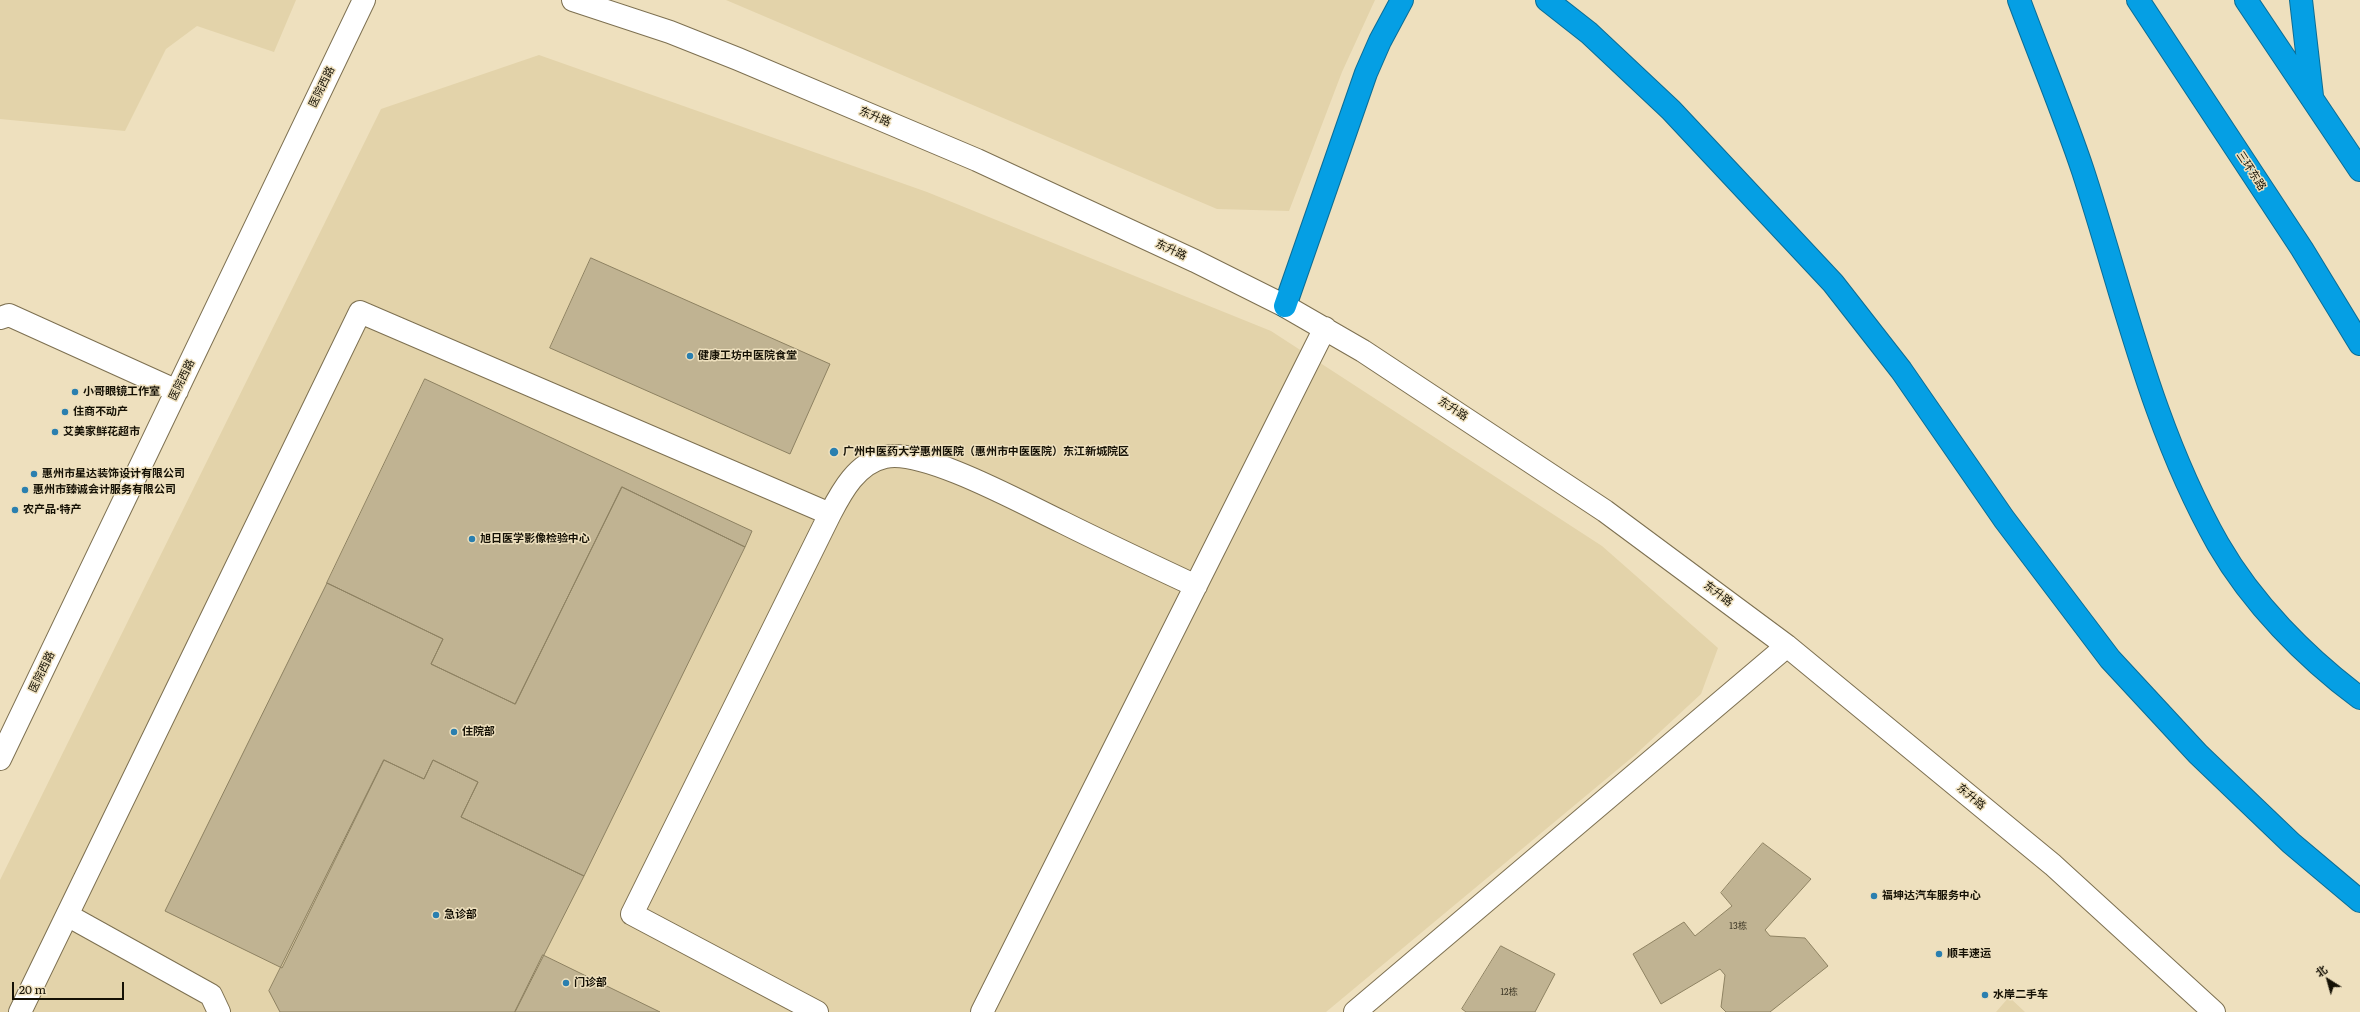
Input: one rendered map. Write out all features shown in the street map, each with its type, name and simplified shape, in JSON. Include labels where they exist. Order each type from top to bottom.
[{"type":"highway","points":[[1285,306],[1366,73],[1380,41],[1402,0]]},
{"type":"highway","points":[[1547,0],[1589,34],[1671,110],[1833,283],[1901,370],[2004,519],[2110,659],[2198,754],[2291,843],[2360,902]]},
{"type":"highway","points":[[2019,0],[2082,171],[2136,347],[2164,425],[2195,500],[2219,545],[2248,588],[2278,623],[2316,662],[2360,698]]},
{"type":"highway","name":"三环东路","points":[[2138,0],[2302,249],[2360,344]]},
{"type":"highway","points":[[2246,0],[2360,170]]},
{"type":"highway","points":[[2301,0],[2312,99]]},
{"type":"street","name":"医院西路","points":[[0,759],[364,0]]},
{"type":"street","name":"东升路","points":[[573,0],[670,32],[738,59],[977,160],[1187,258],[1285,306],[1325,328],[1418,386],[1555,477],[1665,554],[1787,646],[1933,764],[2053,865],[2214,1012]]},
{"type":"street","points":[[20,1012],[360,312],[830,514]]},
{"type":"street","points":[[0,318],[9,315],[177,391]]},
{"type":"street","points":[[982,1012],[1325,328]]},
{"type":"street","points":[[817,1012],[632,914],[830,514],[846,485],[866,465],[885,457],[909,457],[978,482],[1196,586]]},
{"type":"street","points":[[1355,1012],[1787,646]]},
{"type":"street","points":[[67,915],[211,995],[219,1012]]},
{"type":"shaded area","points":[[0,0],[296,0],[274,52],[197,26],[166,49],[125,131],[0,119]]},
{"type":"shaded area","points":[[726,0],[1375,0],[1342,72],[1289,211],[1217,209]]},
{"type":"shaded area","name":"广州中医药大学惠州医院（惠州市中医医院）东江新城院区","points":[[539,55],[927,192],[1271,331],[1602,546],[1718,648],[1701,694],[1635,755],[1326,1012],[0,1012],[0,880],[381,109]]},
{"type":"shaded area","points":[[2009,997],[2025,1012],[1996,1012]]},
{"type":"building","name":"健康工坊中医院食堂","points":[[591,258],[830,364],[790,454],[550,348]]},
{"type":"building","name":"旭日医学影像检验中心","points":[[425,379],[752,531],[745,547],[622,487],[515,704],[431,664],[443,639],[327,583]]},
{"type":"building","name":"住院部","points":[[622,487],[745,547],[584,876],[461,817],[478,782],[433,760],[424,779],[384,760],[282,968],[165,911],[327,583],[443,639],[431,664],[515,704]]},
{"type":"building","name":"急诊部","points":[[384,760],[424,779],[433,760],[478,782],[461,817],[584,876],[515,1012],[280,1012],[269,991]]},
{"type":"building","points":[[1763,843],[1811,879],[1765,930],[1770,936],[1805,938],[1828,966],[1770,1012],[1726,1012],[1721,1007],[1725,975],[1720,969],[1661,1004],[1633,954],[1684,922],[1695,936],[1732,906],[1721,893]]},
{"type":"building","points":[[1501,946],[1555,974],[1535,1012],[1466,1012],[1462,1009]]},
{"type":"building","name":"门诊部","points":[[543,955],[660,1012],[515,1012]]},
{"type":"place","name":"健康工坊中医院食堂","points":[[690,356]]},
{"type":"place","name":"小哥眼镜工作室","points":[[75,392]]},
{"type":"place","name":"住商不动产","points":[[65,412]]},
{"type":"place","name":"艾美家鲜花超市","points":[[55,432]]},
{"type":"place","name":"广州中医药大学惠州医院（惠州市中医医院）东江新城院区","points":[[834,452]]},
{"type":"place","name":"惠州市星达装饰设计有限公司","points":[[34,474]]},
{"type":"place","name":"惠州市臻诚会计服务有限公司","points":[[25,490]]},
{"type":"place","name":"农产品·特产","points":[[15,510]]},
{"type":"place","name":"旭日医学影像检验中心","points":[[472,539]]},
{"type":"place","name":"住院部","points":[[454,732]]},
{"type":"place","name":"福坤达汽车服务中心","points":[[1874,896]]},
{"type":"place","name":"急诊部","points":[[436,915]]},
{"type":"place","name":"顺丰速运","points":[[1939,954]]},
{"type":"place","name":"门诊部","points":[[566,983]]},
{"type":"place","name":"水岸二手车","points":[[1985,995]]}]
